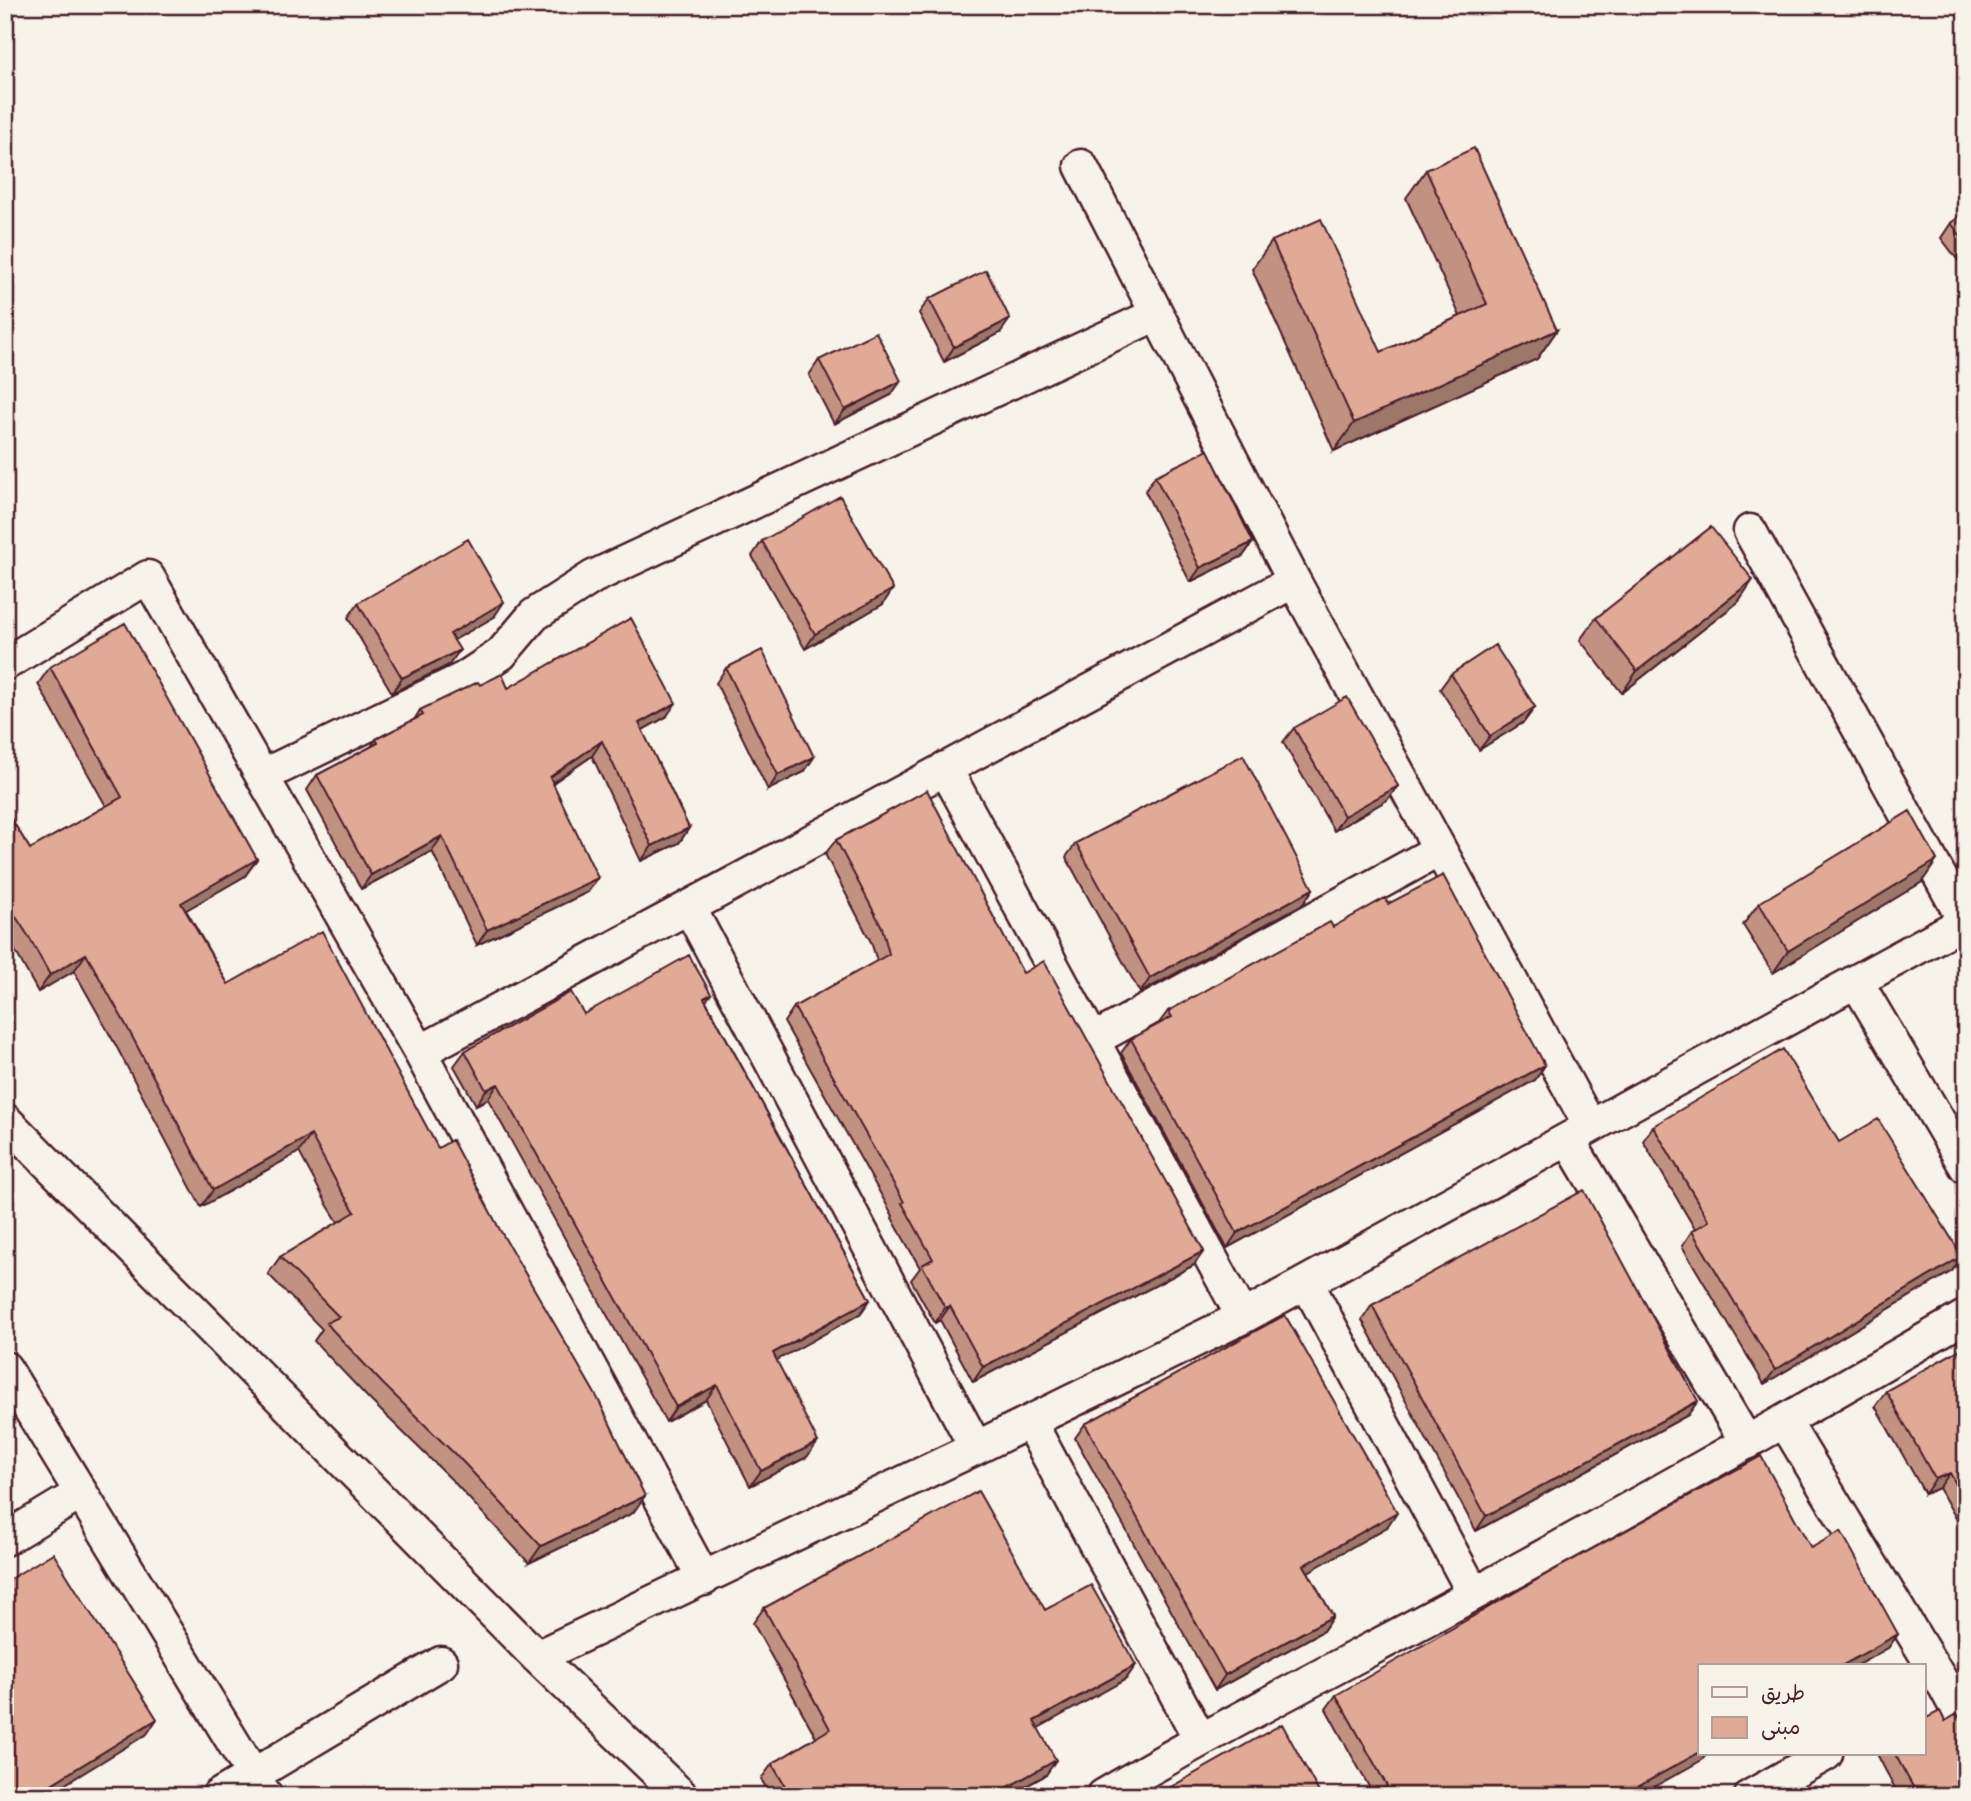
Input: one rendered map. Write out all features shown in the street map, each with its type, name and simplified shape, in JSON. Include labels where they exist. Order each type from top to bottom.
[{"type":"street","points":[[1081,166],[1294,581],[1439,850],[1579,1133],[1747,1443]]},
{"type":"street","points":[[262,776],[463,679],[500,654],[534,615],[593,577],[1157,314]]},
{"type":"street","points":[[537,1657],[704,1579],[1243,1317],[1965,921],[1750,531]]},
{"type":"street","points":[[5,664],[148,577],[420,1052],[704,1579]]},
{"type":"street","points":[[420,1052],[1294,581]]},
{"type":"street","points":[[945,768],[1243,1317]]},
{"type":"street","points":[[1093,1040],[1439,850]]},
{"type":"street","points":[[689,907],[976,1448]]},
{"type":"street","points":[[1856,981],[1966,1167]]},
{"type":"street","points":[[5,1120],[537,1657],[682,1796]]},
{"type":"street","points":[[1307,1283],[1474,1594]]},
{"type":"street","points":[[1103,1796],[1200,1738],[1474,1594],[1785,1422],[1966,1315]]},
{"type":"street","points":[[5,1368],[260,1785]]},
{"type":"street","points":[[1030,1422],[1200,1738]]},
{"type":"street","points":[[1785,1422],[1966,1726]]},
{"type":"street","points":[[5,1539],[81,1493]]},
{"type":"street","points":[[218,1796],[260,1785],[441,1663]]},
{"type":"street","points":[[1751,1796],[1822,1756]]},
{"type":"building","points":[[1474,148],[1557,330],[1354,423],[1272,241],[1321,219],[1381,352],[1487,304],[1426,170]]},
{"type":"building","points":[[1966,212],[1966,243],[1951,223]]},
{"type":"building","points":[[986,270],[1010,319],[954,347],[929,299]]},
{"type":"building","points":[[876,332],[901,381],[845,410],[819,360]]},
{"type":"building","points":[[1208,450],[1253,542],[1200,568],[1155,476]]},
{"type":"building","points":[[840,496],[893,589],[815,634],[762,541]]},
{"type":"building","points":[[1711,527],[1753,580],[1637,671],[1596,618]]},
{"type":"building","points":[[468,539],[504,602],[450,634],[460,650],[402,678],[358,603]]},
{"type":"building","points":[[631,618],[676,703],[639,723],[689,828],[652,846],[602,741],[550,777],[598,878],[487,930],[442,836],[371,875],[317,775],[378,743],[376,739],[423,715],[420,710],[478,682],[480,685],[502,674],[508,688]]},
{"type":"building","points":[[125,623],[257,859],[181,903],[228,984],[322,931],[438,1148],[452,1140],[500,1230],[598,1399],[645,1496],[541,1546],[464,1463],[383,1384],[326,1323],[339,1317],[280,1257],[355,1212],[311,1135],[213,1190],[86,954],[50,975],[5,900],[5,809],[30,849],[122,797],[50,667]]},
{"type":"building","points":[[1495,645],[1535,707],[1490,736],[1451,674]]},
{"type":"building","points":[[762,650],[814,757],[778,775],[726,668]]},
{"type":"building","points":[[1347,697],[1398,786],[1344,816],[1294,728]]},
{"type":"building","points":[[1243,755],[1313,889],[1150,978],[1076,843]]},
{"type":"building","points":[[927,790],[1023,973],[1044,961],[1204,1251],[983,1367],[950,1306],[945,1308],[922,1265],[933,1259],[902,1203],[904,1202],[794,1007],[889,954],[882,927],[836,840]]},
{"type":"building","points":[[1910,811],[1937,860],[1788,951],[1759,903]]},
{"type":"building","points":[[1443,875],[1545,1065],[1237,1233],[1131,1039],[1172,1017],[1168,1011],[1330,922],[1333,927],[1385,898],[1388,904]]},
{"type":"building","points":[[689,955],[711,994],[704,998],[870,1300],[773,1353],[818,1442],[761,1471],[717,1385],[676,1407],[498,1084],[486,1090],[465,1051],[571,992],[584,1014]]},
{"type":"building","points":[[1783,1049],[1839,1142],[1878,1119],[1962,1256],[1775,1370],[1692,1231],[1709,1221],[1653,1126]]},
{"type":"building","points":[[1584,1190],[1698,1401],[1486,1516],[1372,1305]]},
{"type":"building","points":[[1285,1315],[1397,1512],[1304,1565],[1333,1616],[1225,1675],[1085,1424]]},
{"type":"building","points":[[1966,1346],[1966,1502],[1950,1473],[1935,1479],[1886,1391]]},
{"type":"building","points":[[1761,1456],[1811,1548],[1841,1531],[1898,1634],[1845,1664],[1698,1664],[1698,1753],[1621,1796],[1370,1796],[1387,1786],[1336,1695]]},
{"type":"building","points":[[978,1491],[1045,1610],[1091,1585],[1136,1665],[1034,1721],[1056,1760],[992,1796],[791,1796],[772,1764],[830,1729],[764,1608]]},
{"type":"building","points":[[53,1553],[157,1719],[32,1796],[5,1796],[5,1582]]},
{"type":"building","points":[[1940,1711],[1945,1721],[1957,1714],[1966,1725],[1966,1796],[1918,1796],[1896,1756],[1926,1756],[1926,1718]]},
{"type":"building","points":[[1282,1724],[1321,1796],[1155,1796]]}]
